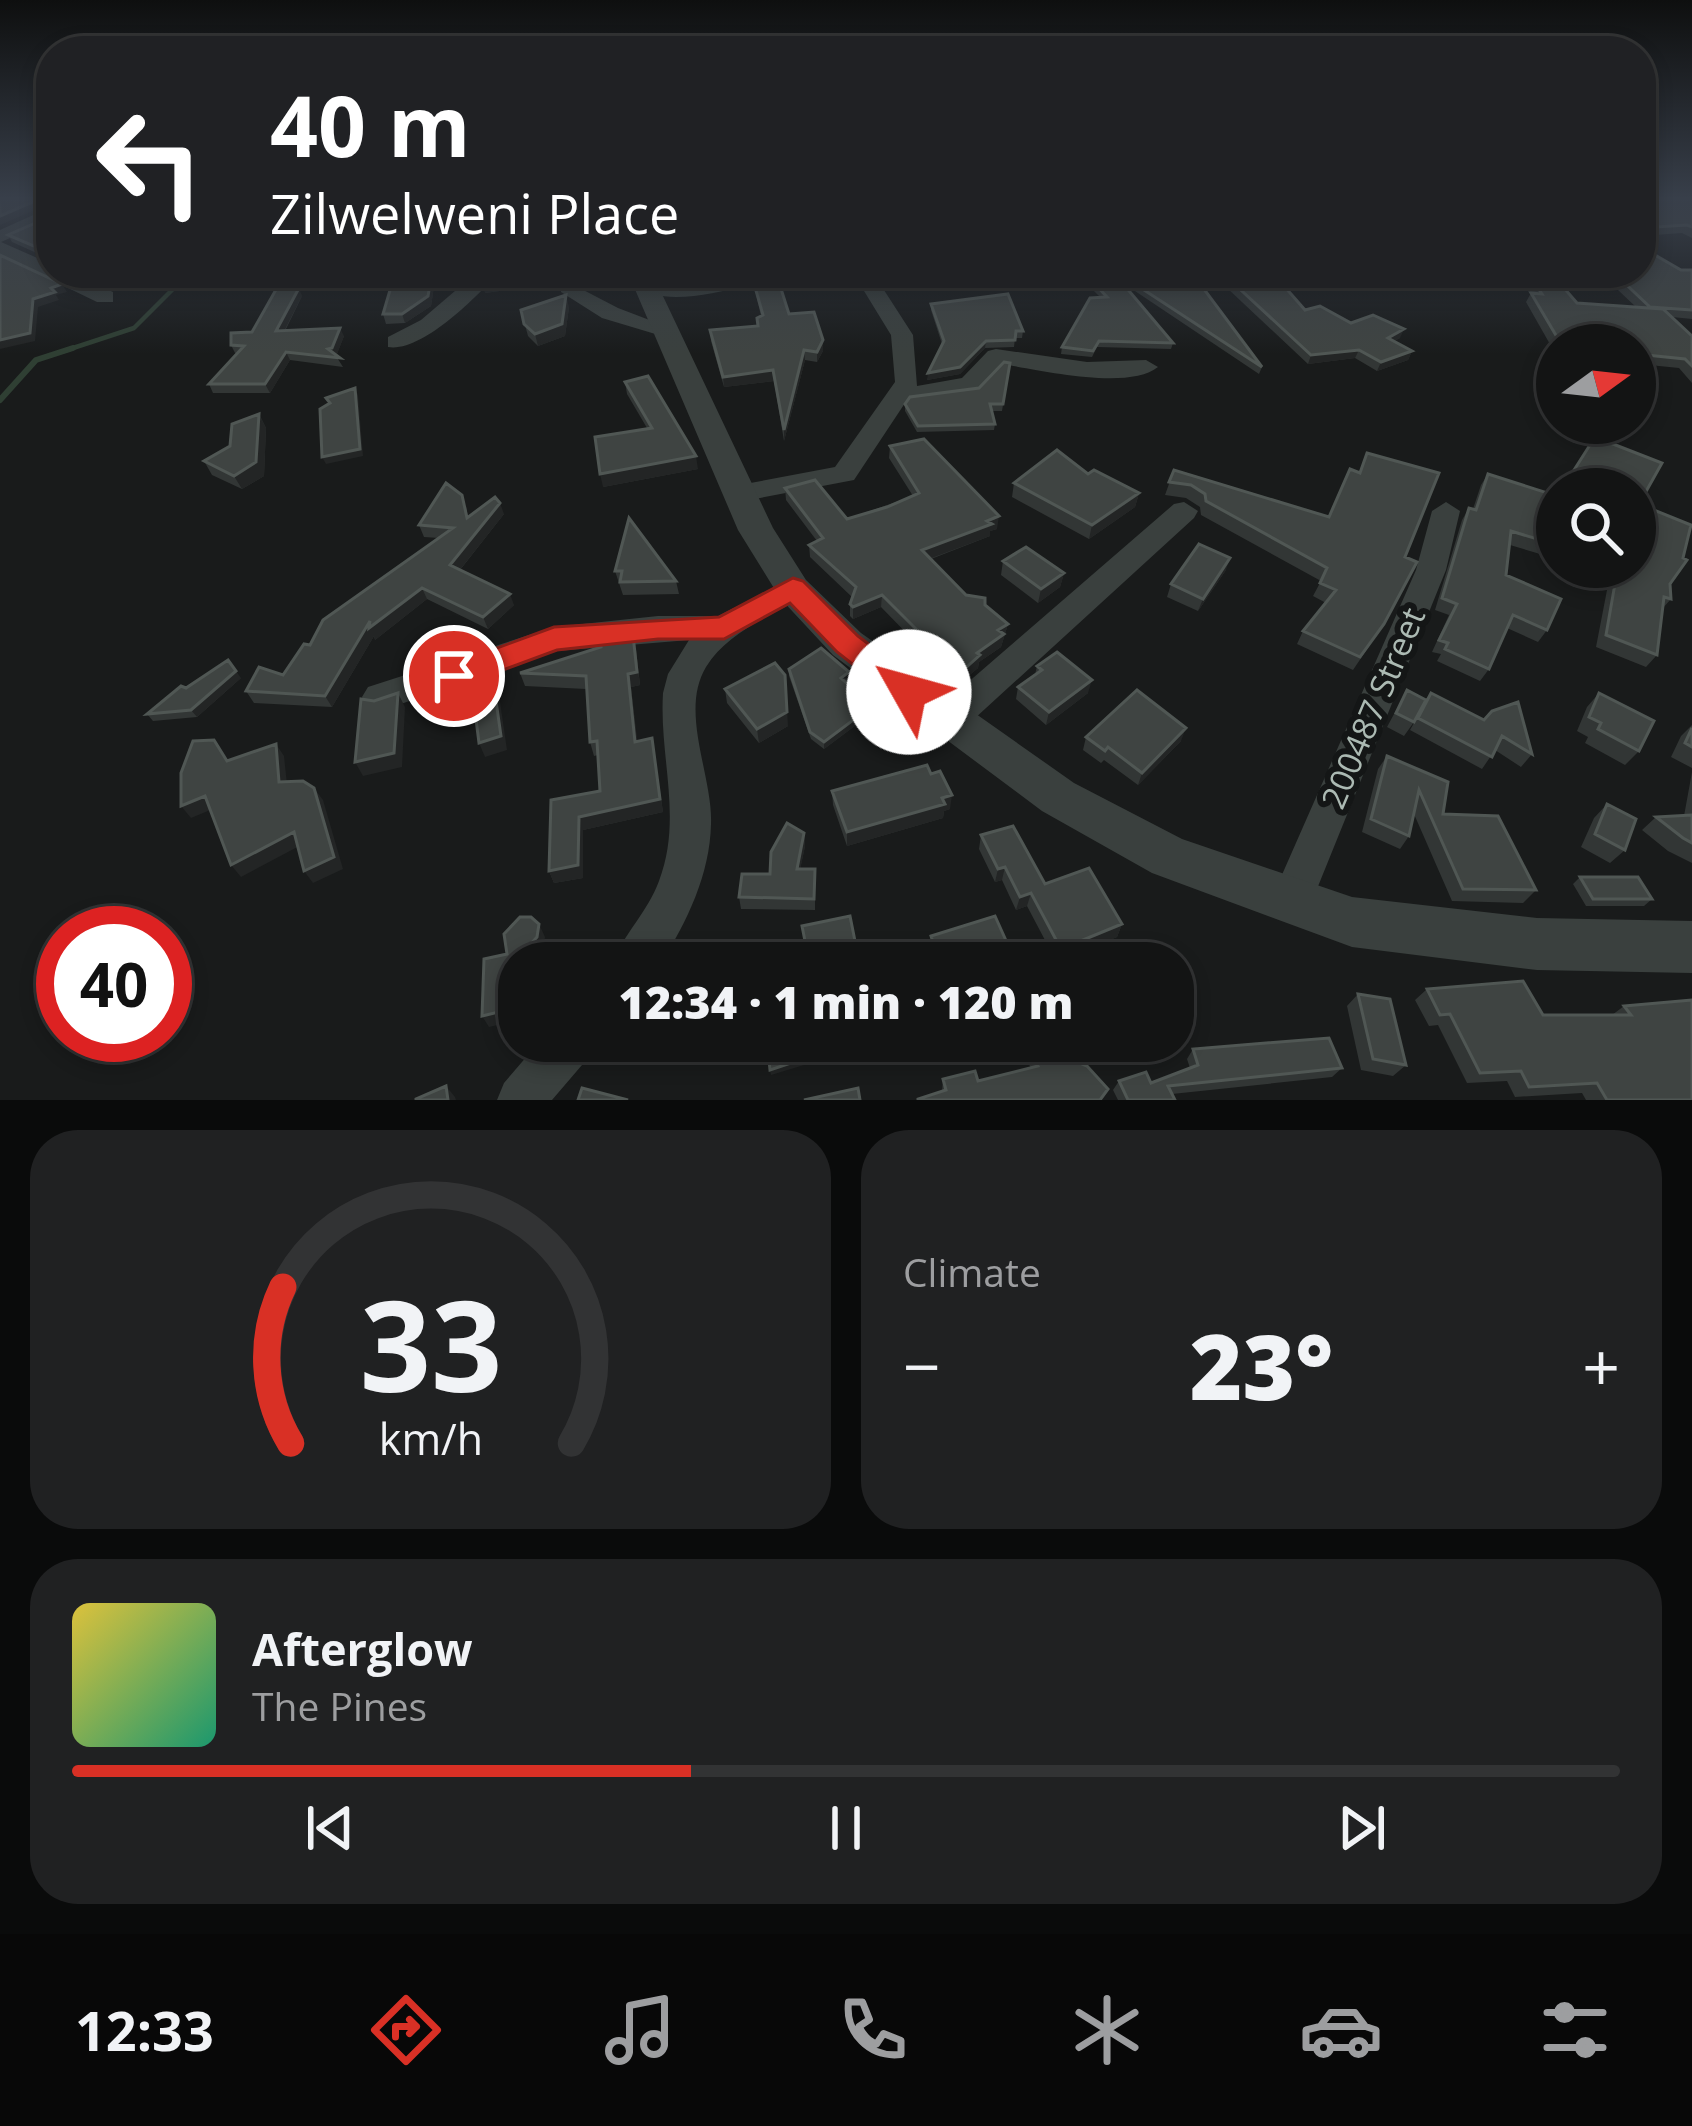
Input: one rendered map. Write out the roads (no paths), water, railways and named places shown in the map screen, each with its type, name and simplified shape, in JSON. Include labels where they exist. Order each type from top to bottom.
[{"type":"street","points":[[7,251],[36,265]]},
{"type":"street","points":[[86,288],[105,297]]},
{"type":"street","points":[[396,342],[429,325],[471,288]]},
{"type":"street","points":[[568,288],[610,313],[662,329]]},
{"type":"street","points":[[645,288],[739,493],[793,589],[848,644],[1058,796],[1169,857],[1352,922],[1537,944],[1692,947]]},
{"type":"street","points":[[739,493],[844,474],[907,382],[902,335],[872,288]]},
{"type":"street","points":[[900,392],[924,397],[945,386],[969,385],[996,356],[1045,363],[1063,371],[1146,367]]},
{"type":"street","points":[[949,720],[1184,511]]},
{"type":"street","name":"200487 Street","points":[[1291,902],[1431,570],[1446,511]]},
{"type":"street","points":[[648,942],[671,906],[686,862],[692,818],[681,707],[685,677],[694,656],[724,628],[793,589]]},
{"type":"street","points":[[380,697],[554,639],[658,628],[724,628]]},
{"type":"street","points":[[521,1100],[553,1062]]},
{"type":"waterway","points":[[64,351],[134,328],[174,288]]},
{"type":"waterway","points":[[0,400],[36,360],[73,348]]}]
